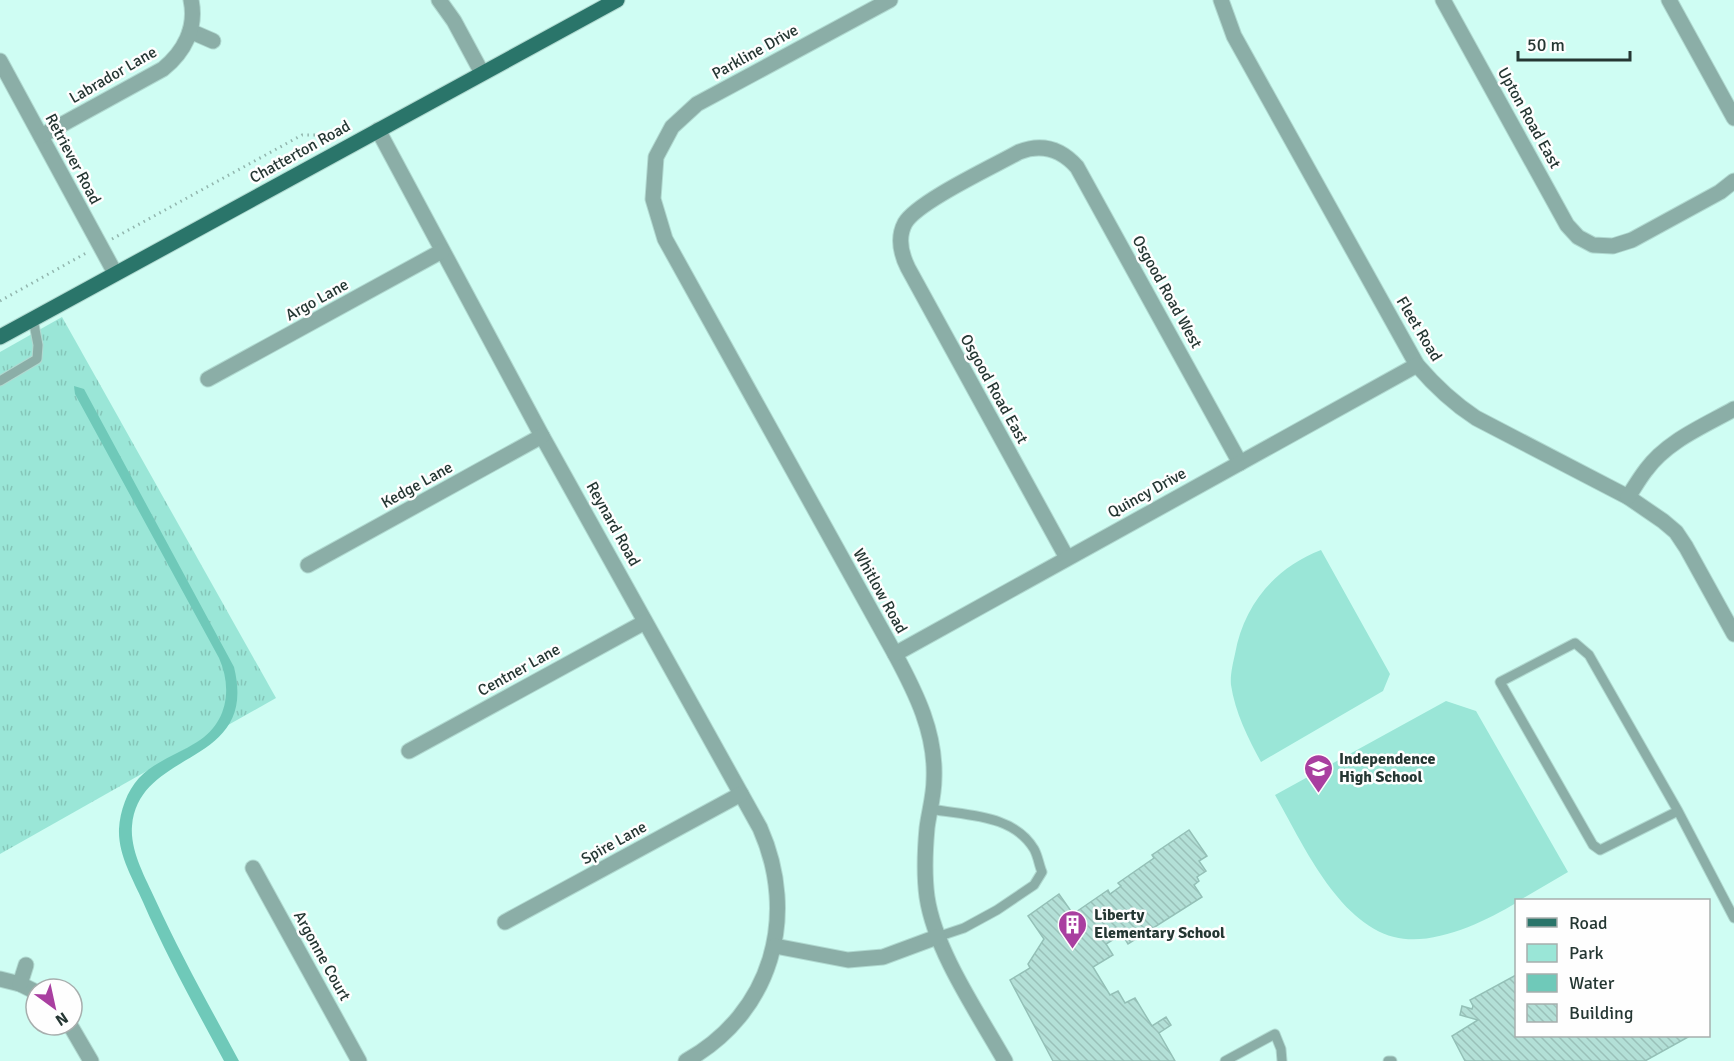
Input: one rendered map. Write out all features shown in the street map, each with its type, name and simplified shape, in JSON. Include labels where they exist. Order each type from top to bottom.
[{"type":"main road","name":"Chatterton Road","points":[[0,337],[617,0]]},
{"type":"street","points":[[191,0],[193,14],[190,32],[213,41]]},
{"type":"street","points":[[439,0],[454,21],[482,73]]},
{"type":"street","name":"Parkline Drive","points":[[656,158],[672,127],[697,104],[890,0]]},
{"type":"street","name":"Fleet Road","points":[[1221,0],[1234,36],[1417,365],[1434,385],[1476,418],[1628,497],[1676,532],[1734,634]]},
{"type":"street","name":"Upton Road East","points":[[1443,0],[1567,225],[1578,237],[1593,245],[1613,246],[1632,240],[1720,192],[1734,181]]},
{"type":"street","points":[[1669,0],[1734,118]]},
{"type":"street","name":"Labrador Lane","points":[[41,136],[163,69],[182,50],[190,32]]},
{"type":"street","name":"Retriever Road","points":[[0,61],[115,273]]},
{"type":"street","name":"Reynard Road","points":[[378,130],[769,849],[776,877],[778,911],[775,946],[766,974],[745,1009],[720,1037],[686,1061]]},
{"type":"street","name":"Osgood Road West","points":[[902,232],[911,216],[925,204],[1019,152],[1035,148],[1051,149],[1069,159],[1082,175],[1240,463]]},
{"type":"street","name":"Whitlow Road","points":[[656,158],[653,199],[666,239],[895,654],[920,704],[931,741],[935,776],[926,845],[927,896],[937,937],[1005,1061]]},
{"type":"street","name":"Osgood Road East","points":[[902,232],[902,251],[908,268],[1067,558]]},
{"type":"street","name":"Argo Lane","points":[[208,379],[442,251]]},
{"type":"street","name":"Quincy Drive","points":[[895,654],[1417,365]]},
{"type":"street","points":[[1628,497],[1658,457],[1686,435],[1734,409]]},
{"type":"street","name":"Kedge Lane","points":[[308,565],[543,436]]},
{"type":"street","name":"Centner Lane","points":[[409,751],[645,622]]},
{"type":"street","name":"Spire Lane","points":[[505,922],[741,794]]},
{"type":"street","name":"Argonne Court","points":[[254,868],[359,1061]]},
{"type":"street","points":[[775,946],[848,960],[883,957],[937,937]]},
{"type":"street","points":[[20,984],[26,965]]},
{"type":"street","points":[[0,979],[24,986]]},
{"type":"street","points":[[77,1037],[91,1061]]},
{"type":"lane","points":[[0,381],[37,358],[38,345],[33,319]]},
{"type":"lane","points":[[1678,812],[1600,850],[1593,845],[1500,682],[1575,643],[1589,655],[1678,812],[1734,918]]},
{"type":"lane","points":[[931,808],[1005,823],[1024,836],[1036,851],[1042,872],[1034,885],[997,910],[964,927],[937,937]]},
{"type":"lane","points":[[1225,1061],[1275,1034],[1281,1049],[1282,1061]]},
{"type":"path","points":[[113,238],[302,135],[315,135]]},
{"type":"path","points":[[0,301],[93,248]]},
{"type":"green space","points":[[62,317],[276,698],[0,854],[0,352]]},
{"type":"green space","points":[[1321,550],[1390,674],[1383,691],[1261,762],[1239,715],[1231,685],[1239,636],[1254,604],[1264,590],[1289,567]]},
{"type":"green space","points":[[1446,701],[1476,711],[1568,872],[1522,899],[1515,899],[1515,904],[1503,910],[1458,931],[1425,939],[1394,937],[1374,929],[1338,898],[1309,857],[1275,795]]},
{"type":"water","points":[[74,386],[84,389],[234,667],[237,700],[230,723],[215,741],[154,782],[139,801],[132,826],[132,835],[139,864],[165,920],[239,1061],[224,1061],[162,943],[131,876],[119,839],[123,808],[131,789],[145,772],[197,742],[215,726],[225,705],[226,682],[219,658],[75,394]]},
{"type":"building","name":"Liberty Elementary School","points":[[1189,830],[1207,856],[1199,861],[1206,871],[1197,877],[1199,881],[1194,885],[1202,897],[1128,944],[1122,934],[1106,944],[1113,955],[1093,967],[1110,995],[1118,991],[1125,1003],[1135,998],[1152,1026],[1166,1017],[1171,1025],[1159,1033],[1175,1061],[1053,1061],[1010,980],[1030,968],[1028,964],[1044,939],[1028,916],[1059,894],[1073,914],[1108,890],[1110,894],[1121,886],[1118,883],[1154,858],[1152,855]]},
{"type":"building","points":[[1515,976],[1515,1037],[1688,1037],[1645,1061],[1465,1061],[1452,1036],[1478,1020],[1460,1015],[1462,1006],[1472,1009],[1470,1000]]},
{"type":"place","name":"Independence High School","points":[[1318,794]]},
{"type":"place","name":"Liberty Elementary School","points":[[1073,950]]}]
